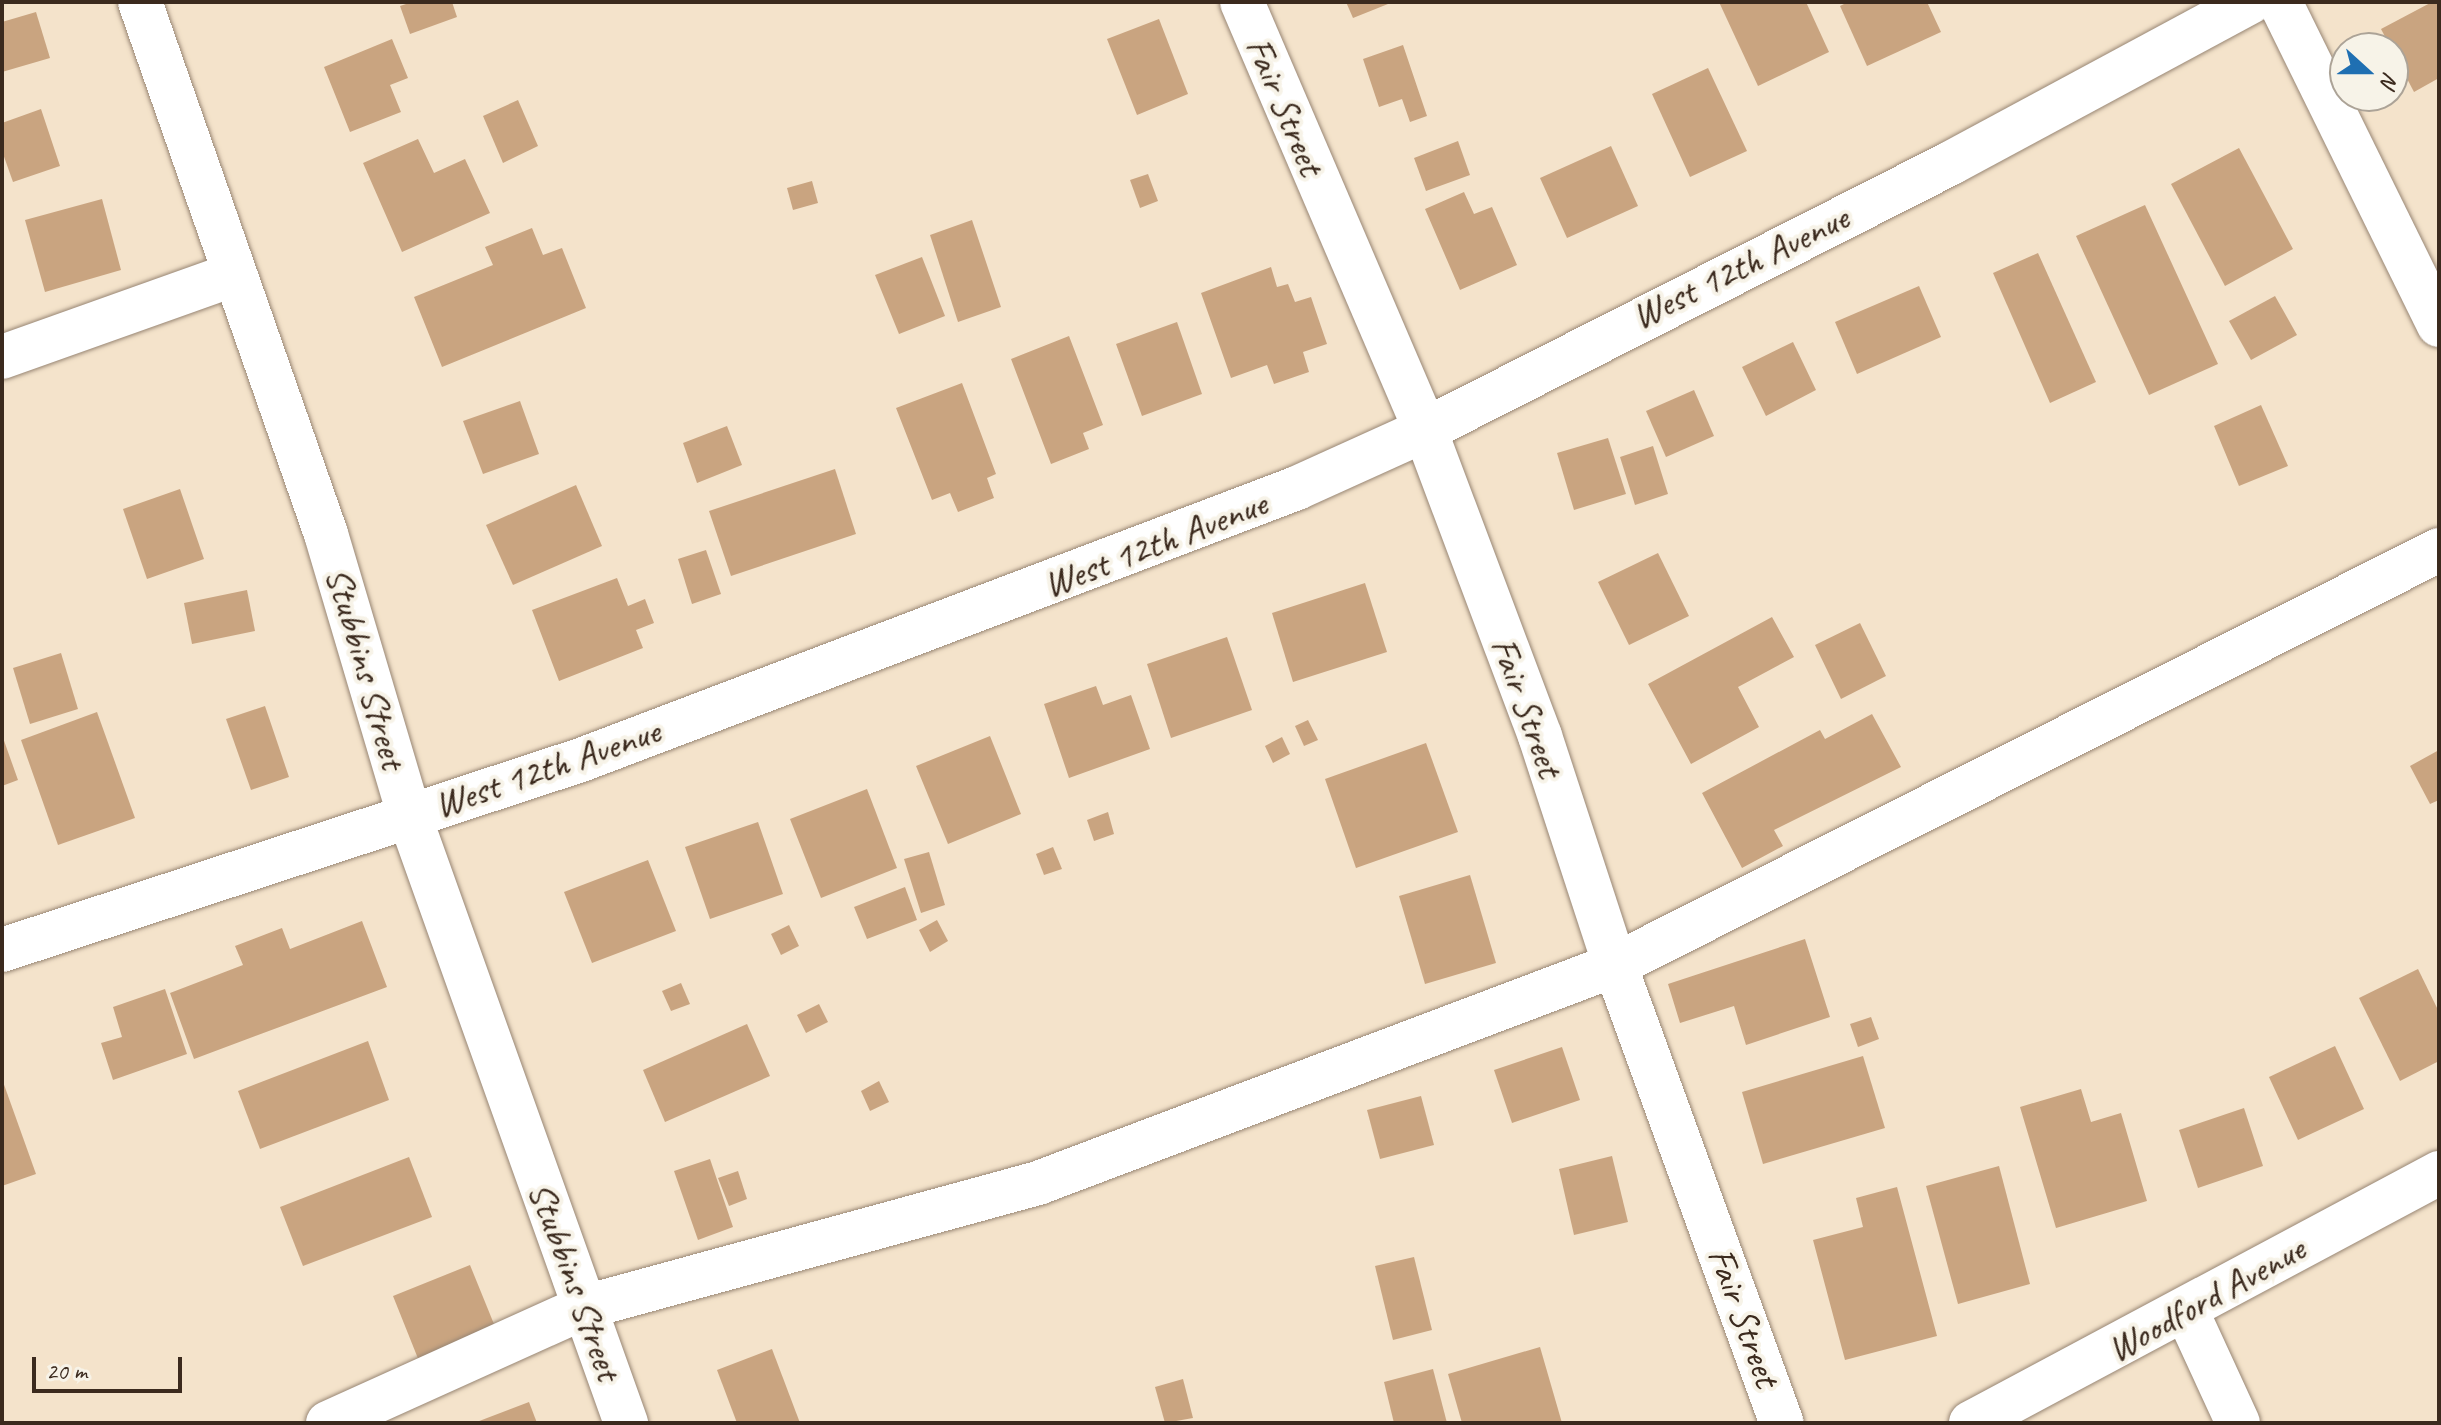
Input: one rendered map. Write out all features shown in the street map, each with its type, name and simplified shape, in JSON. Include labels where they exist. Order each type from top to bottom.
[{"type":"street","name":"Stubbins Street","points":[[140,2],[326,534],[409,815],[626,1423]]},
{"type":"street","name":"Fair Street","points":[[1242,2],[1425,430],[1540,736],[1615,965],[1782,1423]]},
{"type":"street","name":"West 12th Avenue","points":[[2,950],[581,760],[1026,594],[1297,488],[1425,430],[1951,163],[2250,2]]},
{"type":"street","points":[[2280,2],[2439,325]]},
{"type":"street","points":[[2,357],[235,274]]},
{"type":"street","points":[[328,1423],[585,1307],[1038,1183],[1615,965],[2439,550]]},
{"type":"street","name":"Woodford Avenue","points":[[1971,1423],[2439,1173]]},
{"type":"street","points":[[2186,1310],[2238,1423]]},
{"type":"building","points":[[412,2],[452,2],[457,17],[410,34],[400,6]]},
{"type":"building","points":[[1346,2],[1393,2],[1353,18]]},
{"type":"building","points":[[1719,2],[1806,2],[1829,52],[1758,86]]},
{"type":"building","points":[[1848,2],[1927,2],[1941,32],[1867,66],[1840,6]]},
{"type":"building","points":[[2432,2],[2439,2],[2439,78],[2414,92],[2409,82],[2409,32],[2383,32],[2381,29]]},
{"type":"building","points":[[36,12],[50,58],[2,72],[2,22]]},
{"type":"building","points":[[1159,19],[1188,94],[1137,115],[1107,39]]},
{"type":"building","points":[[392,39],[408,78],[390,85],[401,112],[350,132],[324,67]]},
{"type":"building","points":[[1403,45],[1427,116],[1410,122],[1402,99],[1379,107],[1363,59]]},
{"type":"building","points":[[1708,68],[1747,151],[1690,177],[1652,94]]},
{"type":"building","points":[[518,100],[538,146],[503,163],[483,116]]},
{"type":"building","points":[[41,109],[60,166],[13,182],[2,151],[2,123]]},
{"type":"building","points":[[418,139],[434,173],[465,159],[490,213],[402,252],[363,163]]},
{"type":"building","points":[[1458,141],[1470,175],[1426,191],[1414,158]]},
{"type":"building","points":[[1611,146],[1638,206],[1567,238],[1540,178]]},
{"type":"building","points":[[2239,148],[2293,249],[2225,286],[2171,184]]},
{"type":"building","points":[[1148,174],[1158,201],[1140,208],[1130,180]]},
{"type":"building","points":[[812,181],[818,203],[793,210],[787,188]]},
{"type":"building","points":[[1464,192],[1474,214],[1492,207],[1517,265],[1460,290],[1425,209]]},
{"type":"building","points":[[102,199],[121,270],[45,292],[25,220]]},
{"type":"building","points":[[2145,205],[2218,364],[2149,395],[2076,236]]},
{"type":"building","points":[[972,220],[1001,307],[958,322],[930,235]]},
{"type":"building","points":[[532,228],[543,255],[562,248],[586,308],[442,367],[414,297],[493,265],[485,247]]},
{"type":"building","points":[[2038,253],[2096,382],[2050,403],[1993,273]]},
{"type":"building","points":[[922,257],[945,316],[899,334],[875,275]]},
{"type":"building","points":[[1271,267],[1277,287],[1288,284],[1295,302],[1311,297],[1327,344],[1303,352],[1309,372],[1274,384],[1267,365],[1231,378],[1201,293]]},
{"type":"building","points":[[1919,286],[1941,337],[1857,374],[1835,322]]},
{"type":"building","points":[[2275,296],[2297,335],[2251,360],[2229,321]]},
{"type":"building","points":[[1177,322],[1202,394],[1142,416],[1116,344]]},
{"type":"building","points":[[1069,336],[1103,425],[1083,433],[1089,449],[1051,464],[1011,359]]},
{"type":"building","points":[[1793,342],[1816,390],[1766,416],[1742,367]]},
{"type":"building","points":[[962,383],[996,474],[987,478],[994,498],[958,512],[950,493],[932,500],[896,408]]},
{"type":"building","points":[[1694,390],[1714,436],[1666,457],[1646,411]]},
{"type":"building","points":[[520,401],[539,454],[483,474],[463,421]]},
{"type":"building","points":[[2261,405],[2288,466],[2239,486],[2214,426]]},
{"type":"building","points":[[727,426],[742,465],[697,483],[683,443]]},
{"type":"building","points":[[1608,438],[1626,494],[1574,510],[1557,453]]},
{"type":"building","points":[[1653,446],[1668,494],[1635,505],[1620,457]]},
{"type":"building","points":[[835,469],[856,534],[731,576],[709,511]]},
{"type":"building","points":[[576,485],[602,546],[513,585],[486,525]]},
{"type":"building","points":[[180,489],[204,559],[147,579],[123,509]]},
{"type":"building","points":[[706,550],[721,594],[692,604],[678,559]]},
{"type":"building","points":[[1658,553],[1689,616],[1629,645],[1598,582]]},
{"type":"building","points":[[617,578],[628,606],[645,599],[654,623],[636,630],[643,648],[559,681],[532,610]]},
{"type":"building","points":[[1365,583],[1387,652],[1293,682],[1272,613]]},
{"type":"building","points":[[247,590],[255,631],[192,644],[184,603]]},
{"type":"building","points":[[1772,617],[1794,657],[1738,687],[1759,727],[1691,764],[1648,684]]},
{"type":"building","points":[[1860,623],[1886,676],[1841,699],[1815,645]]},
{"type":"building","points":[[1227,637],[1252,710],[1171,738],[1147,664]]},
{"type":"building","points":[[61,653],[78,709],[30,724],[13,668]]},
{"type":"building","points":[[1096,686],[1103,705],[1131,695],[1150,749],[1069,778],[1044,704]]},
{"type":"building","points":[[265,706],[289,777],[251,790],[226,719]]},
{"type":"building","points":[[97,712],[135,818],[58,845],[21,740]]},
{"type":"building","points":[[1872,714],[1901,767],[1774,830],[1783,846],[1742,868],[1702,793],[1820,730],[1825,739]]},
{"type":"building","points":[[1308,720],[1318,740],[1304,746],[1295,726]]},
{"type":"building","points":[[2,735],[18,780],[2,786]]},
{"type":"building","points":[[990,736],[1021,814],[948,844],[916,766]]},
{"type":"building","points":[[1282,737],[1290,754],[1273,763],[1265,746]]},
{"type":"building","points":[[1426,743],[1458,832],[1356,868],[1325,779]]},
{"type":"building","points":[[2439,750],[2439,800],[2430,804],[2410,766]]},
{"type":"building","points":[[867,789],[897,868],[821,898],[790,819]]},
{"type":"building","points":[[1108,812],[1114,834],[1094,841],[1087,820]]},
{"type":"building","points":[[758,822],[783,894],[710,919],[685,847]]},
{"type":"building","points":[[1053,847],[1062,869],[1044,875],[1036,854]]},
{"type":"building","points":[[929,852],[945,905],[921,913],[904,859]]},
{"type":"building","points":[[648,860],[676,931],[592,963],[564,892]]},
{"type":"building","points":[[1470,875],[1496,963],[1425,984],[1399,896]]},
{"type":"building","points":[[905,887],[917,920],[867,939],[854,907]]},
{"type":"building","points":[[937,920],[948,941],[930,952],[919,930]]},
{"type":"building","points":[[362,921],[387,987],[194,1059],[170,993],[243,965],[235,946],[282,928],[290,949]]},
{"type":"building","points":[[789,925],[799,946],[781,955],[771,934]]},
{"type":"building","points":[[1805,939],[1830,1017],[1746,1045],[1734,1006],[1680,1023],[1668,984]]},
{"type":"building","points":[[2418,969],[2439,1012],[2439,1061],[2400,1081],[2359,998]]},
{"type":"building","points":[[681,983],[690,1004],[671,1011],[662,991]]},
{"type":"building","points":[[165,989],[187,1054],[113,1080],[101,1043],[122,1037],[113,1007]]},
{"type":"building","points":[[819,1004],[828,1022],[806,1033],[797,1015]]},
{"type":"building","points":[[1871,1017],[1879,1039],[1858,1047],[1850,1024]]},
{"type":"building","points":[[747,1024],[770,1076],[665,1122],[643,1070]]},
{"type":"building","points":[[368,1041],[389,1100],[260,1149],[238,1091]]},
{"type":"building","points":[[2335,1046],[2364,1109],[2298,1140],[2269,1077]]},
{"type":"building","points":[[1562,1047],[1580,1100],[1512,1123],[1494,1070]]},
{"type":"building","points":[[1863,1056],[1885,1128],[1763,1164],[1742,1092]]},
{"type":"building","points":[[2,1079],[36,1174],[2,1186]]},
{"type":"building","points":[[879,1081],[889,1102],[870,1111],[861,1091]]},
{"type":"building","points":[[2081,1089],[2091,1122],[2121,1113],[2147,1201],[2056,1228],[2020,1107]]},
{"type":"building","points":[[1421,1096],[1434,1145],[1380,1159],[1367,1110]]},
{"type":"building","points":[[2244,1108],[2263,1166],[2198,1188],[2179,1130]]},
{"type":"building","points":[[1612,1156],[1628,1222],[1574,1235],[1559,1169]]},
{"type":"building","points":[[409,1157],[432,1217],[303,1266],[280,1207]]},
{"type":"building","points":[[710,1159],[733,1227],[698,1240],[674,1171]]},
{"type":"building","points":[[1999,1166],[2030,1284],[1958,1304],[1926,1186]]},
{"type":"building","points":[[738,1171],[747,1199],[729,1206],[718,1178]]},
{"type":"building","points":[[1897,1187],[1937,1336],[1845,1360],[1813,1240],[1863,1227],[1856,1198]]},
{"type":"building","points":[[1414,1257],[1432,1330],[1393,1340],[1375,1266]]},
{"type":"building","points":[[470,1265],[498,1334],[421,1366],[393,1296]]},
{"type":"building","points":[[1540,1347],[1562,1423],[1462,1423],[1448,1374]]},
{"type":"building","points":[[772,1349],[800,1423],[737,1423],[717,1370]]},
{"type":"building","points":[[1433,1369],[1447,1423],[1394,1423],[1384,1382]]},
{"type":"building","points":[[1183,1379],[1193,1418],[1165,1423],[1155,1387]]},
{"type":"building","points":[[529,1402],[537,1423],[474,1423]]}]
